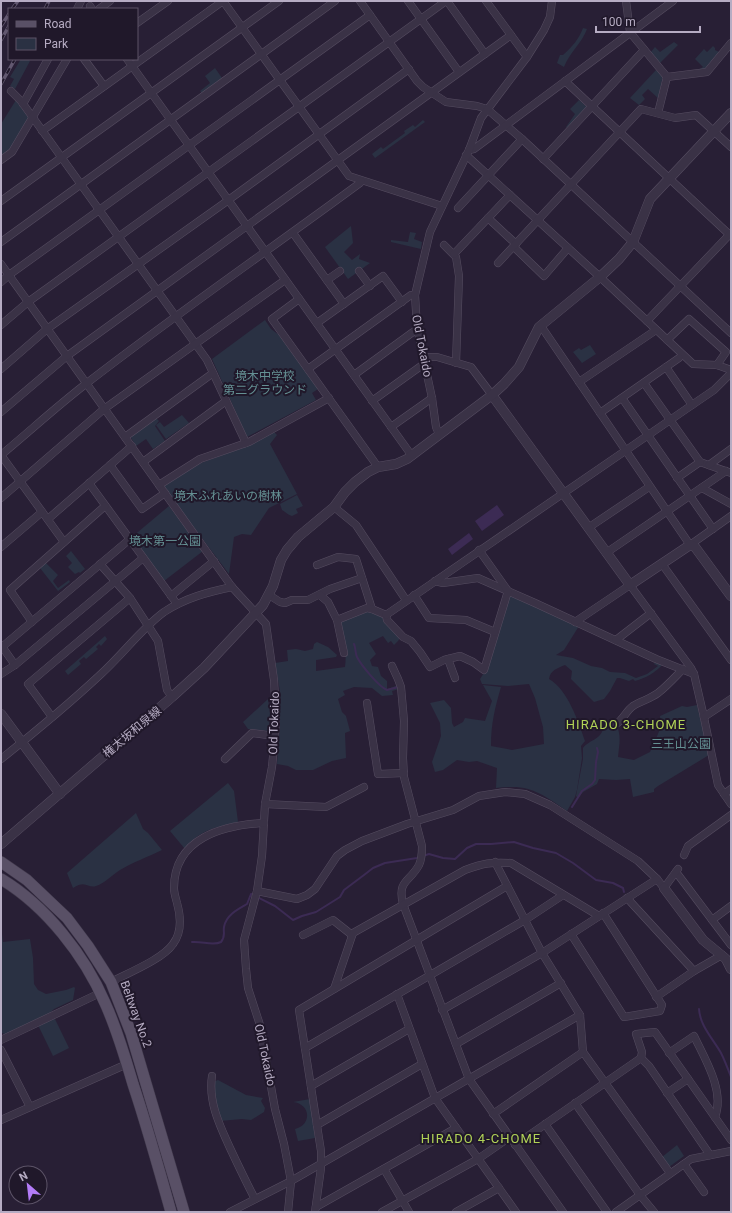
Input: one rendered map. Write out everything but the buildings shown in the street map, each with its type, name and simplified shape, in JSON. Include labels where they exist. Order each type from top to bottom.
[{"type":"main road","name":"Beltway No.2","points":[[1,862],[27,880],[67,918],[88,946],[111,982],[131,1033],[184,1212]]},
{"type":"main road","name":"Beltway No.2","points":[[1,879],[36,906],[64,936],[92,977],[118,1036],[171,1212]]},
{"type":"street","points":[[100,8],[110,1]]},
{"type":"street","points":[[138,22],[168,1]]},
{"type":"street","points":[[42,131],[223,1],[349,176],[442,206]]},
{"type":"street","points":[[1,201],[279,1]]},
{"type":"street","points":[[1,242],[335,1]]},
{"type":"street","points":[[360,1],[420,84],[446,102],[477,106],[487,109],[522,139],[731,333]]},
{"type":"street","points":[[408,1],[459,72]]},
{"type":"street","points":[[1,325],[28,302],[447,1],[485,54]]},
{"type":"street","points":[[486,1],[527,57]]},
{"type":"street","name":"Old Tokaido","points":[[439,434],[436,427],[432,398],[417,330],[415,295],[431,233],[442,206],[468,153],[482,118],[487,109],[527,57],[544,30],[550,17],[552,1]]},
{"type":"street","points":[[626,1],[630,32],[667,77]]},
{"type":"street","points":[[386,615],[714,390],[731,371],[717,365],[693,364],[681,357],[667,340],[488,175],[468,153],[673,1]]},
{"type":"street","points":[[1,282],[370,15]]},
{"type":"street","points":[[1,412],[67,356],[511,35]]},
{"type":"street","points":[[667,77],[707,72],[731,43]]},
{"type":"street","points":[[543,159],[644,50]]},
{"type":"street","points":[[23,104],[47,60]]},
{"type":"street","points":[[1,160],[12,152],[66,60]]},
{"type":"street","points":[[85,60],[104,86]]},
{"type":"street","points":[[128,60],[412,456]]},
{"type":"street","points":[[1,369],[47,329],[409,69]]},
{"type":"street","points":[[658,113],[667,77]]},
{"type":"street","points":[[565,81],[730,235],[647,321]]},
{"type":"street","points":[[11,91],[23,104],[207,360],[246,443]]},
{"type":"street","points":[[498,263],[641,109],[674,118],[696,115],[731,147]]},
{"type":"street","points":[[1,264],[232,587],[256,613],[269,595],[281,560],[287,550],[298,537],[334,507],[345,492],[355,482],[368,472],[378,467],[396,464],[412,456],[492,395],[504,384],[520,367],[541,326],[600,277],[634,242],[650,199],[731,112]]},
{"type":"street","points":[[458,208],[522,139]]},
{"type":"street","points":[[64,542],[1,455],[86,383],[293,233],[361,181]]},
{"type":"street","points":[[454,254],[510,195]]},
{"type":"street","points":[[488,218],[544,276],[568,248]]},
{"type":"street","points":[[293,233],[344,304]]},
{"type":"street","points":[[444,244],[456,257],[459,276],[456,363]]},
{"type":"street","points":[[327,280],[340,271]]},
{"type":"street","points":[[360,271],[370,286]]},
{"type":"street","points":[[317,324],[383,276],[402,302]]},
{"type":"street","points":[[1,498],[104,409],[285,280]]},
{"type":"street","points":[[308,369],[411,295],[415,295]]},
{"type":"street","points":[[299,299],[272,320],[378,467]]},
{"type":"street","points":[[667,340],[689,319],[726,352],[717,365]]},
{"type":"street","points":[[541,326],[649,487],[690,545],[695,547],[731,596]]},
{"type":"street","points":[[354,375],[417,330]]},
{"type":"street","points":[[579,382],[656,330]]},
{"type":"street","points":[[372,401],[424,361],[437,357],[471,367],[691,668],[694,674],[704,717],[718,786],[731,804]]},
{"type":"street","points":[[600,413],[681,357]]},
{"type":"street","points":[[666,367],[692,405]]},
{"type":"street","points":[[125,437],[213,373]]},
{"type":"street","points":[[644,383],[700,462],[729,472]]},
{"type":"street","points":[[159,485],[200,459],[246,443],[329,398]]},
{"type":"street","points":[[391,427],[432,398]]},
{"type":"street","points":[[622,398],[713,529]]},
{"type":"street","points":[[143,462],[226,402]]},
{"type":"street","points":[[48,519],[132,446]]},
{"type":"street","points":[[709,465],[731,449]]},
{"type":"street","points":[[677,478],[700,462]]},
{"type":"street","points":[[110,465],[142,509],[165,493]]},
{"type":"street","points":[[606,553],[702,488],[729,472]]},
{"type":"street","points":[[89,483],[177,604]]},
{"type":"street","points":[[588,528],[649,487]]},
{"type":"street","points":[[702,488],[731,504]]},
{"type":"street","points":[[32,622],[10,590],[105,506]]},
{"type":"street","points":[[334,507],[356,525],[406,600]]},
{"type":"street","points":[[1,547],[42,512]]},
{"type":"street","points":[[575,622],[731,516]]},
{"type":"street","points":[[15,665],[2,646],[130,539]]},
{"type":"street","points":[[479,550],[508,591]]},
{"type":"street","points":[[317,565],[338,557],[356,559],[372,609]]},
{"type":"street","points":[[1,674],[15,665],[143,558]]},
{"type":"street","points":[[171,596],[214,561]]},
{"type":"street","points":[[100,564],[130,598],[158,641],[168,690],[172,697]]},
{"type":"street","points":[[662,564],[731,660]]},
{"type":"street","points":[[269,595],[280,602],[285,603],[292,600],[308,600],[330,589],[362,578]]},
{"type":"street","points":[[435,581],[443,583],[478,578],[694,674]]},
{"type":"street","points":[[1,759],[102,674],[163,613],[177,604],[199,594],[232,587]]},
{"type":"street","points":[[386,615],[387,620],[403,638],[411,641],[430,667],[448,659],[460,656],[473,662],[484,670],[508,591]]},
{"type":"street","points":[[320,595],[328,602],[337,620],[344,653]]},
{"type":"street","points":[[414,595],[430,618],[466,620],[495,632]]},
{"type":"street","points":[[52,717],[28,684],[130,598]]},
{"type":"street","points":[[337,620],[367,608],[386,615]]},
{"type":"street","name":"Old Tokaido","points":[[256,613],[266,624],[274,680],[276,718],[272,767],[264,823],[262,856],[256,894],[244,940],[246,969],[250,993],[260,1025],[275,1109],[291,1181],[288,1212]]},
{"type":"street","name":"権太坂和泉線","points":[[1,844],[172,697],[204,668],[256,613]]},
{"type":"street","points":[[616,640],[651,614]]},
{"type":"street","points":[[448,659],[454,678]]},
{"type":"street","points":[[392,666],[401,687],[404,721],[402,758],[404,773],[422,846],[422,856],[419,865],[405,882],[401,892],[403,904],[469,1079],[563,1212]]},
{"type":"street","points":[[616,724],[621,721],[625,713],[634,706],[644,702],[658,693],[683,669]]},
{"type":"street","points":[[704,717],[731,699]]},
{"type":"street","points":[[368,703],[378,774],[404,773]]},
{"type":"street","points":[[1,714],[60,794]]},
{"type":"street","points":[[225,759],[252,733],[275,736]]},
{"type":"street","points":[[266,804],[326,807],[364,787]]},
{"type":"street","points":[[724,794],[731,789]]},
{"type":"street","points":[[256,894],[297,898],[307,895],[315,889],[337,856],[362,841],[416,821],[453,810],[479,796],[504,792],[525,794],[550,805],[638,861],[657,878],[704,940],[726,959],[731,969]]},
{"type":"street","points":[[684,855],[688,846],[731,815]]},
{"type":"street","points":[[111,982],[162,955],[173,944],[179,932],[181,921],[174,890],[176,873],[180,862],[189,849],[199,840],[211,833],[253,823],[264,823]]},
{"type":"street","points":[[495,862],[542,953],[580,1014],[584,1052],[670,1173]]},
{"type":"street","points":[[334,989],[353,933],[465,870],[481,864],[495,862],[511,863],[563,895],[601,915],[662,1005],[660,1011],[624,1018],[571,934]]},
{"type":"street","points":[[664,888],[677,870],[731,946]]},
{"type":"street","points":[[442,1010],[542,953],[657,878]]},
{"type":"street","points":[[315,1209],[321,1164],[321,1151],[299,1010],[507,886]]},
{"type":"street","points":[[305,1048],[525,920],[563,895]]},
{"type":"street","points":[[627,898],[694,971]]},
{"type":"street","points":[[712,920],[731,906]]},
{"type":"street","points":[[303,935],[333,920],[352,935]]},
{"type":"street","points":[[656,996],[722,955]]},
{"type":"street","points":[[456,1044],[561,983]]},
{"type":"street","points":[[1,1040],[100,993]]},
{"type":"street","points":[[397,994],[435,1098],[516,1212]]},
{"type":"street","points":[[230,1212],[291,1181],[580,1014]]},
{"type":"street","points":[[311,1086],[409,1029]]},
{"type":"street","points":[[515,1145],[641,1058],[642,1052],[636,1034],[655,1032],[731,1140]]},
{"type":"street","points":[[669,1053],[694,1036],[716,1081],[718,1109],[715,1117]]},
{"type":"street","points":[[1,1050],[30,1107]]},
{"type":"street","points":[[493,1114],[584,1052]]},
{"type":"street","points":[[641,1058],[649,1066],[710,1155]]},
{"type":"street","points":[[1,1120],[127,1064]]},
{"type":"street","points":[[317,1125],[422,1064]]},
{"type":"street","points":[[212,1076],[212,1096],[218,1122],[255,1199]]},
{"type":"street","points":[[667,1093],[688,1079]]},
{"type":"street","points":[[575,1103],[640,1195],[654,1212]]},
{"type":"street","points":[[545,1124],[607,1212]]},
{"type":"street","points":[[315,1209],[456,1128]]},
{"type":"street","points":[[382,1212],[478,1159],[510,1137]]},
{"type":"street","points":[[616,1212],[690,1160],[710,1155],[730,1153]]},
{"type":"street","points":[[684,1164],[704,1192]]},
{"type":"street","points":[[384,1169],[409,1212]]},
{"type":"street","points":[[456,1212],[499,1188]]},
{"type":"green space","points":[[583,28],[587,29],[585,34],[564,67],[557,63],[560,55],[563,55],[572,46]]},
{"type":"green space","points":[[674,42],[678,45],[660,63],[650,53],[655,47],[660,52]]},
{"type":"green space","points":[[713,46],[715,50],[719,52],[706,69],[698,70],[703,67],[695,59],[704,49],[707,52]]},
{"type":"green space","points":[[20,60],[30,61],[15,89],[10,86],[14,79],[10,77]]},
{"type":"green space","points":[[215,68],[222,78],[202,93],[200,91],[210,83],[205,76]]},
{"type":"green space","points":[[656,70],[663,76],[658,98],[648,89],[642,95],[645,99],[639,105],[630,98]]},
{"type":"green space","points":[[16,100],[29,120],[8,154],[1,158],[1,124]]},
{"type":"green space","points":[[579,100],[587,107],[568,129],[566,127],[575,114],[570,109]]},
{"type":"green space","points":[[423,120],[425,122],[375,158],[372,154],[381,147],[383,149],[405,133],[404,131],[413,125],[415,127]]},
{"type":"green space","points":[[351,226],[353,243],[344,252],[352,260],[360,254],[359,259],[370,263],[348,279],[325,247]]},
{"type":"green space","points":[[410,232],[416,233],[414,239],[422,242],[421,249],[391,242],[391,240],[408,242]]},
{"type":"green space","name":"境木中学校 第二グラウンド","points":[[265,320],[271,329],[279,335],[318,389],[312,393],[316,400],[247,437],[212,359]]},
{"type":"green space","points":[[590,345],[596,354],[582,363],[573,352],[579,348],[581,350]]},
{"type":"green space","points":[[182,415],[189,423],[166,439],[156,425],[160,422],[164,427]]},
{"type":"green space","points":[[156,418],[159,421],[155,426],[165,441],[153,449],[146,439],[136,446],[131,438],[132,436]]},
{"type":"green space","name":"境木ふれあいの樹林","points":[[273,431],[277,435],[270,444],[297,494],[269,508],[251,535],[242,534],[234,537],[229,574],[164,488],[165,485],[201,463],[251,444]]},
{"type":"green space","points":[[297,495],[303,506],[296,509],[298,513],[292,516],[282,510],[280,504]]},
{"type":"green space","name":"境木第一公園","points":[[169,506],[203,551],[164,581],[132,537]]},
{"type":"green space","points":[[71,551],[85,569],[80,573],[75,574],[68,567],[72,563],[66,556]]},
{"type":"green space","points":[[45,562],[58,575],[53,581],[58,588],[69,580],[70,582],[58,591],[40,568]]},
{"type":"green space","points":[[510,595],[579,626],[564,650],[556,655],[573,658],[591,666],[602,668],[610,672],[625,673],[636,678],[647,674],[658,666],[654,664],[656,661],[663,664],[654,673],[639,680],[635,681],[633,679],[629,681],[617,678],[604,699],[594,702],[571,679],[572,671],[565,665],[551,673],[549,679],[556,684],[567,698],[576,715],[585,741],[581,746],[582,758],[577,790],[575,797],[567,811],[543,796],[528,789],[516,787],[496,788],[497,768],[477,761],[469,762],[457,760],[443,770],[435,772],[432,762],[441,736],[440,723],[430,703],[444,700],[451,708],[452,723],[454,727],[463,722],[465,718],[485,721],[492,701],[483,685],[501,687],[494,716],[491,746],[512,750],[544,744],[543,727],[535,698],[529,684],[508,686],[482,684],[480,679],[487,668]]},
{"type":"green space","points":[[367,612],[380,614],[400,638],[394,645],[391,641],[388,643],[383,636],[369,643],[376,654],[370,660],[372,666],[378,667],[381,676],[387,681],[387,689],[399,685],[399,689],[392,691],[393,695],[382,696],[372,688],[354,687],[343,691],[345,695],[338,699],[342,712],[346,716],[350,731],[345,733],[346,758],[332,761],[313,770],[296,770],[288,766],[277,764],[280,725],[280,691],[275,663],[288,661],[287,650],[296,649],[305,651],[313,649],[314,644],[317,642],[328,647],[337,655],[336,657],[316,660],[316,671],[345,667],[345,646],[339,624],[342,621]]},
{"type":"green space","points":[[105,636],[107,639],[101,646],[99,644],[96,647],[98,649],[86,659],[84,657],[79,661],[81,664],[68,675],[65,671]]},
{"type":"green space","points":[[268,699],[270,714],[269,731],[248,729],[243,722]]},
{"type":"green space","name":"三王山公園","points":[[697,705],[709,755],[658,786],[654,789],[654,792],[633,797],[630,779],[599,779],[597,784],[583,792],[578,798],[576,796],[583,759],[583,748],[585,745],[597,738],[602,733],[603,729],[616,724],[620,737],[618,757],[634,760],[650,752],[661,727],[660,716],[682,706],[687,707]]},
{"type":"green space","points":[[228,783],[234,791],[238,822],[202,833],[185,849],[170,831]]},
{"type":"green space","points":[[136,813],[143,829],[162,850],[125,867],[99,885],[93,887],[81,884],[73,888],[67,873]]},
{"type":"green space","points":[[1,934],[3,942],[30,939],[33,958],[34,984],[38,990],[46,994],[75,988],[73,1000],[7,1035],[1,1032]]},
{"type":"green space","points":[[54,1017],[69,1048],[53,1056],[38,1025]]},
{"type":"green space","points":[[218,1080],[246,1095],[263,1098],[261,1101],[265,1108],[264,1112],[251,1120],[242,1119],[220,1121],[215,1107],[213,1082]]},
{"type":"green space","points":[[310,1099],[315,1138],[298,1141],[295,1129],[301,1127],[307,1119],[307,1115],[303,1106],[293,1102]]},
{"type":"green space","points":[[677,1145],[684,1156],[669,1167],[662,1157]]},
{"type":"shaded area","points":[[497,505],[504,515],[482,531],[475,521]]},
{"type":"shaded area","points":[[469,533],[473,539],[452,555],[448,549]]},
{"type":"waterway","points":[[354,644],[359,661],[380,685],[387,690],[398,687]]},
{"type":"waterway","points":[[572,807],[582,791],[595,780],[598,752],[597,748]]},
{"type":"waterway","points":[[192,942],[214,944],[221,942],[227,919],[247,904],[251,894],[275,906],[293,920],[316,912],[340,897],[344,890],[373,868],[385,863],[417,858],[429,854],[443,858],[455,859],[467,848],[476,844],[514,842],[556,853],[573,863],[596,880],[613,883],[623,888],[624,892]]},
{"type":"waterway","points":[[699,1009],[704,1027],[721,1053],[731,1077]]},
{"type":"railway","points":[[13,8],[18,1]]},
{"type":"railway","points":[[46,8],[49,1]]},
{"type":"railway","points":[[1,26],[8,16]]},
{"type":"railway","points":[[1,40],[8,28]]},
{"type":"railway","points":[[1,84],[14,60]]},
{"type":"district","name":"HIRADO 3-CHOME","points":[[626,724]]},
{"type":"district","name":"HIRADO 4-CHOME","points":[[481,1138]]}]
